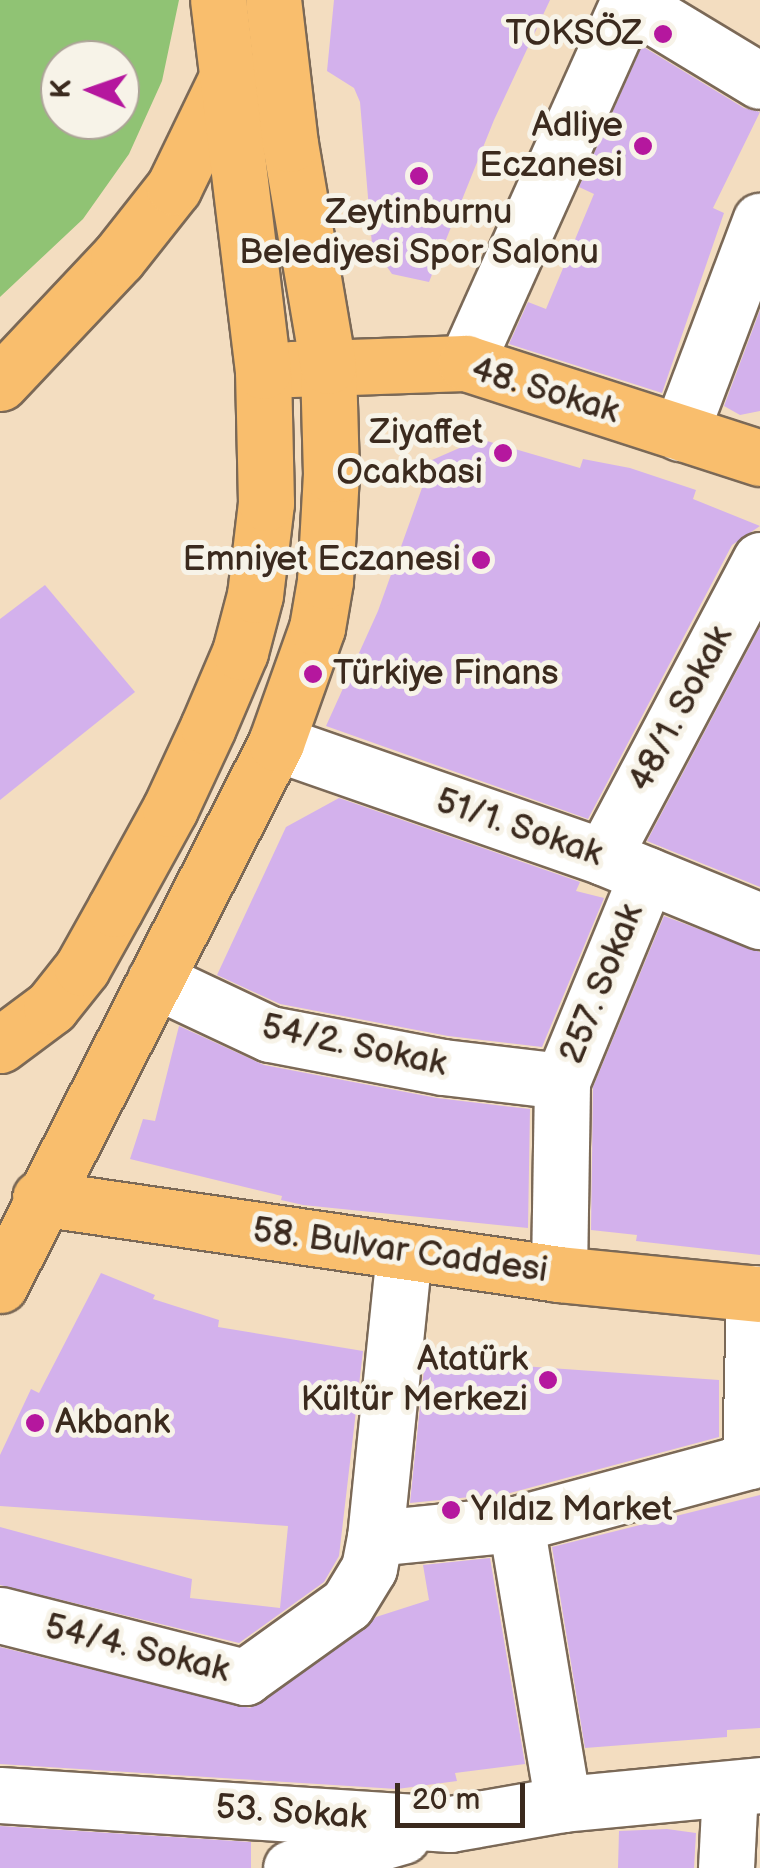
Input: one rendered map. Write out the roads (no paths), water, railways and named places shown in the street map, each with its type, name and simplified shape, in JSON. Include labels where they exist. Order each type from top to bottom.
[{"type":"main road","points":[[0,1046],[50,1007],[82,968],[170,810],[240,652],[255,595],[266,503],[263,371],[218,0]]},
{"type":"main road","points":[[0,1285],[40,1198],[276,743],[312,646],[325,581],[331,474],[328,366],[290,144],[273,0]]},
{"type":"main road","points":[[0,383],[118,258],[174,187],[229,73]]},
{"type":"main road","name":"48. Sokak","points":[[263,371],[466,363],[760,458]]},
{"type":"main road","name":"58. Bulvar Caddesi","points":[[40,1198],[560,1274],[757,1293]]},
{"type":"street","points":[[466,363],[629,1],[760,81]]},
{"type":"street","points":[[680,432],[760,221]]},
{"type":"street","name":"48/1. Sokak","points":[[625,866],[760,560]]},
{"type":"street","name":"51/1. Sokak","points":[[276,743],[625,866],[760,920]]},
{"type":"street","name":"257. Sokak","points":[[560,1274],[562,1081],[625,866]]},
{"type":"street","name":"54/2. Sokak","points":[[155,980],[270,1034],[442,1067],[562,1081]]},
{"type":"street","name":"54/4. Sokak","points":[[0,1615],[245,1676],[347,1604],[369,1568],[375,1538],[404,1253]]},
{"type":"street","points":[[375,1538],[516,1524],[750,1461],[757,1293]]},
{"type":"street","points":[[516,1524],[563,1804]]},
{"type":"street","points":[[726,1868],[745,1788]]},
{"type":"street","name":"53. Sokak","points":[[0,1795],[451,1846],[563,1804],[745,1788]]},
{"type":"street","points":[[290,1868],[451,1846]]},
{"type":"place","name":"TOKSÖZ","points":[[663,34]]},
{"type":"place","name":"Adliye Eczanesi","points":[[643,146]]},
{"type":"place","name":"Zeytinburnu Belediyesi Spor Salonu","points":[[419,176]]},
{"type":"place","name":"Ziyaffet Ocakbasi","points":[[503,453]]},
{"type":"place","name":"Emniyet Eczanesi","points":[[481,560]]},
{"type":"place","name":"Türkiye Finans","points":[[313,674]]},
{"type":"place","name":"Atatürk Kültür Merkezi","points":[[548,1380]]},
{"type":"place","name":"Akbank","points":[[35,1423]]},
{"type":"place","name":"Yıldız Market","points":[[451,1510]]}]
